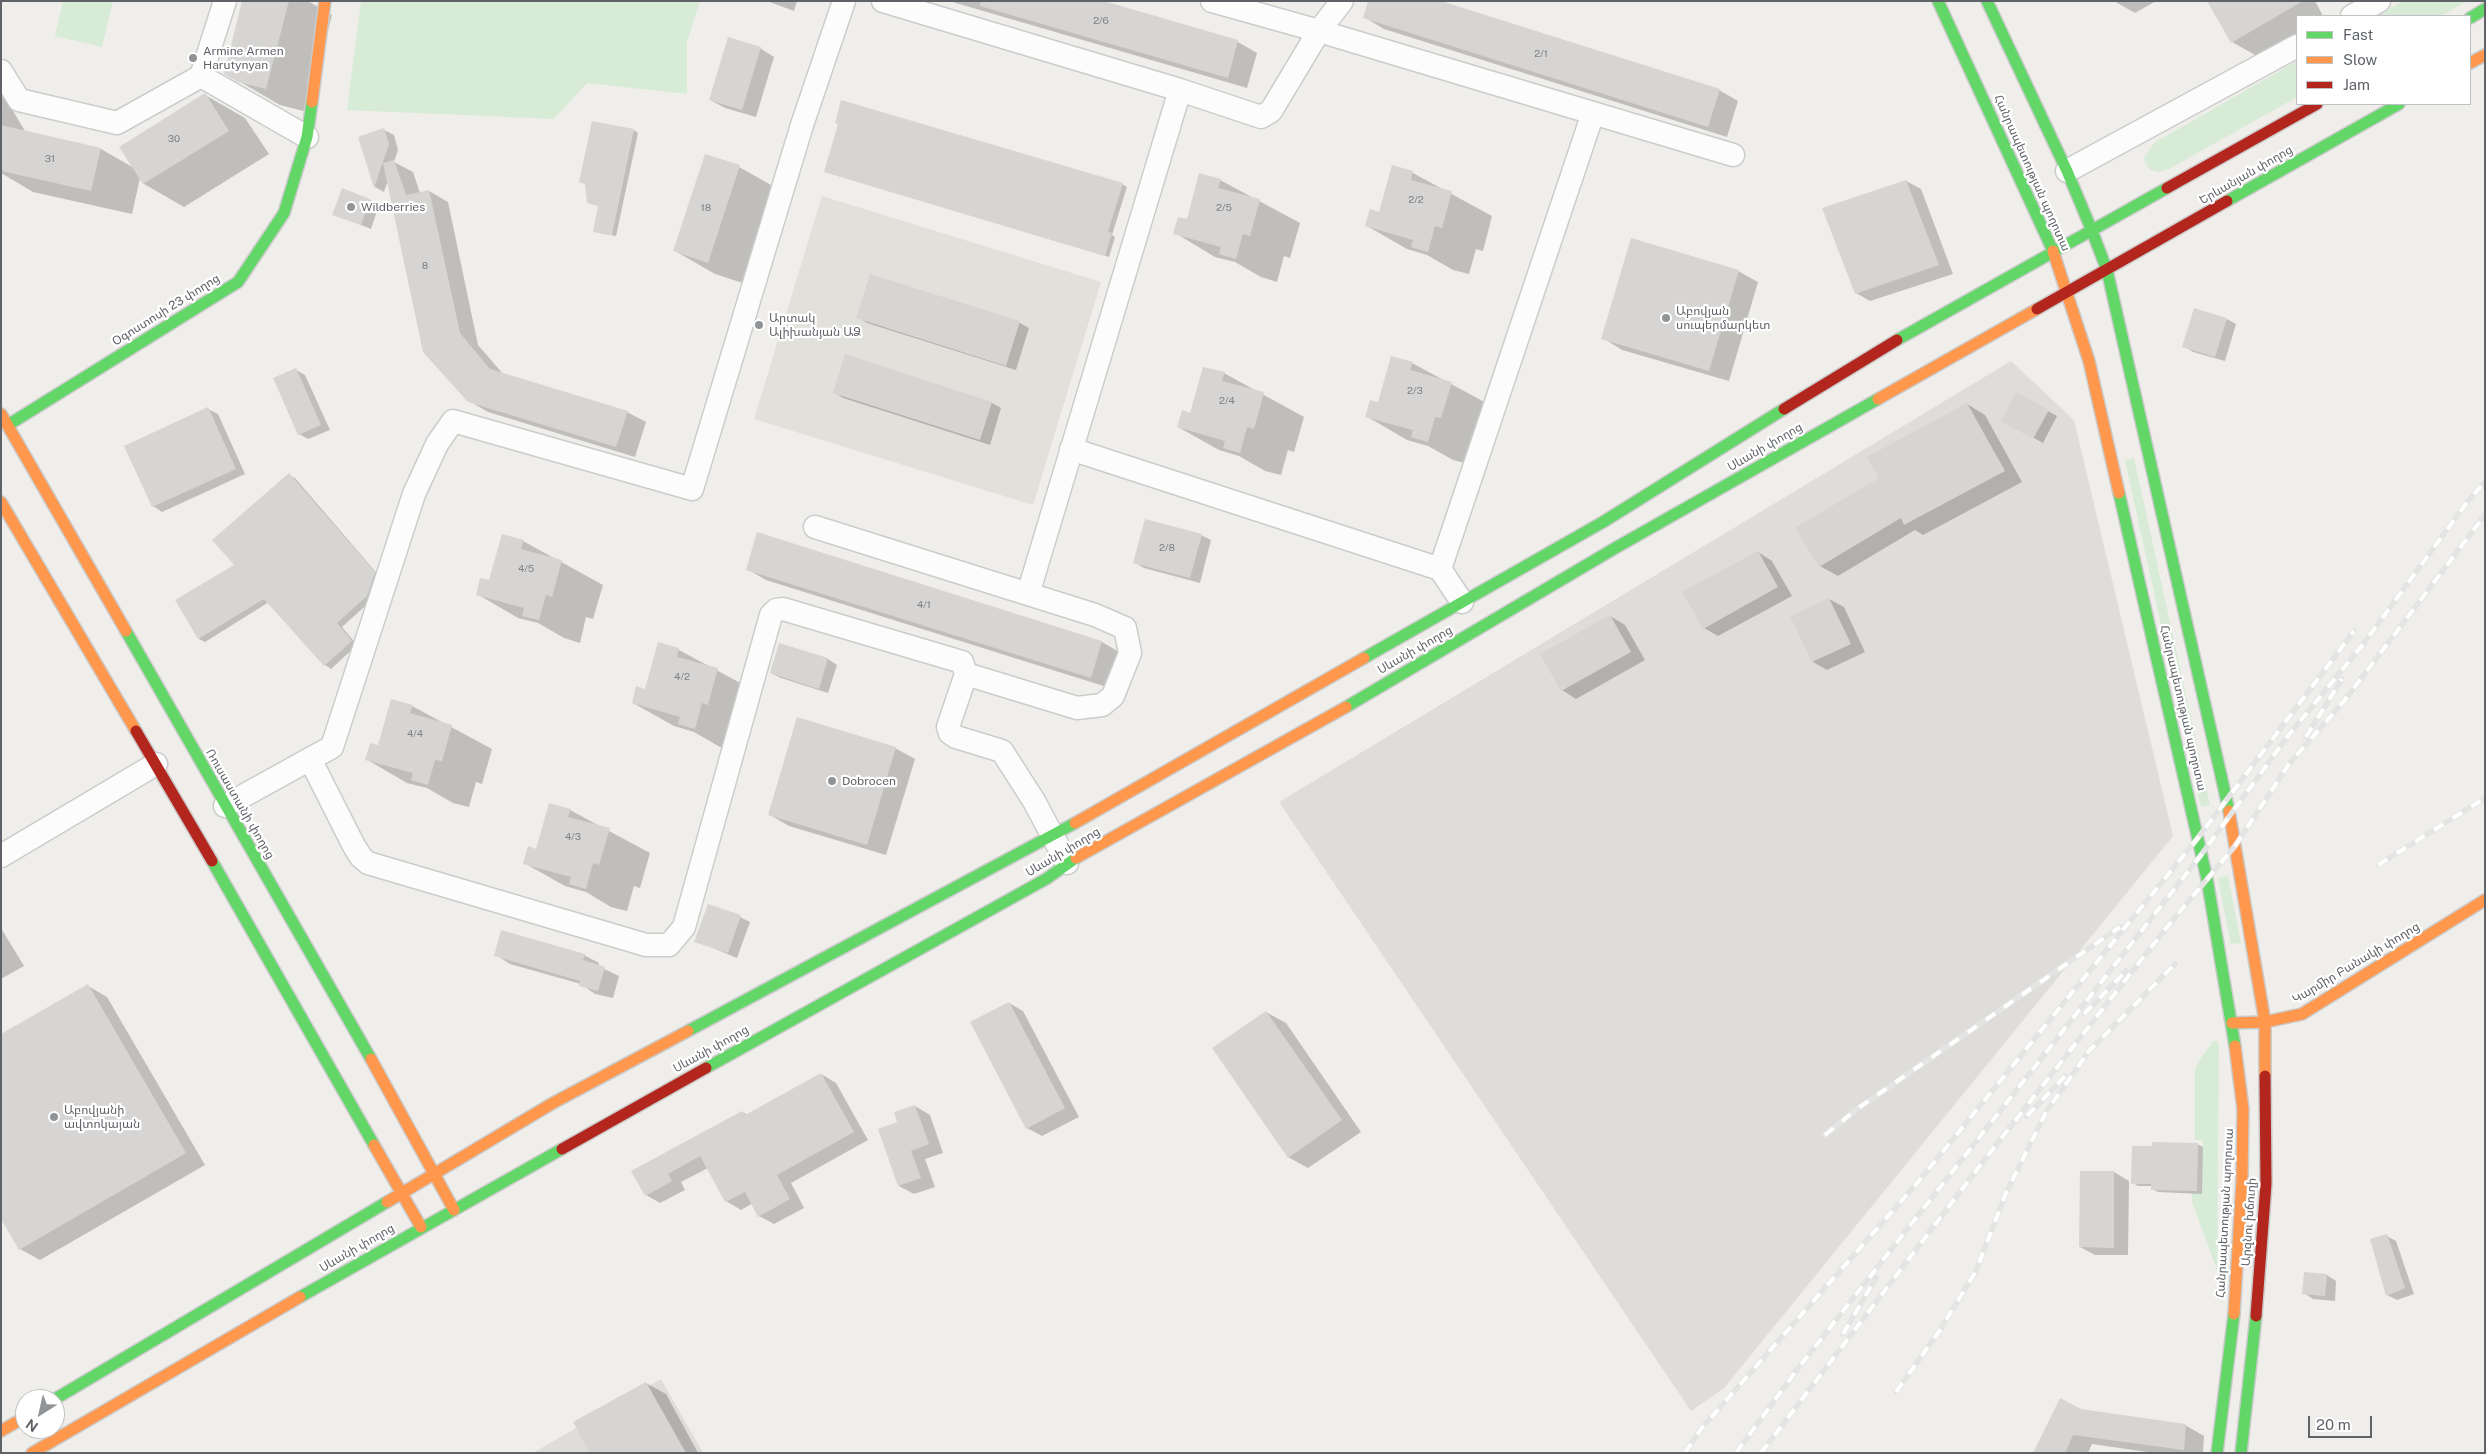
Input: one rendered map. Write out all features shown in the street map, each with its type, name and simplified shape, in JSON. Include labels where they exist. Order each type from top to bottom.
[{"type":"main road","name":"Օգոստոսի 23 փողոց","points":[[4,423],[238,282],[284,213],[307,137],[325,1]]},
{"type":"main road","name":"Հանրապետության պողոտա","points":[[1938,1],[2053,251],[2091,369],[2207,879],[2218,954],[2232,1023],[2243,1109],[2242,1180],[2233,1326],[2217,1453]]},
{"type":"main road","name":"Հանրապետության պողոտա","points":[[1987,1],[2067,170],[2107,270],[2230,816],[2261,993]]},
{"type":"main road","points":[[2471,17],[2485,9]]},
{"type":"main road","points":[[2471,62],[2485,55]]},
{"type":"main road","points":[[2092,231],[2315,105]]},
{"type":"main road","name":"Երևանյան փողոց","points":[[2107,270],[2397,105]]},
{"type":"main road","name":"Սևանի փողոց","points":[[65,1393],[400,1192],[434,1174],[553,1103],[1054,835],[1603,522],[1861,361],[2053,251],[2092,231]]},
{"type":"main road","name":"Սևանի փողոց","points":[[32,1453],[421,1227],[1046,879],[1067,863],[1342,708],[1626,542],[2066,291],[2107,270]]},
{"type":"main road","name":"Ռուսաստանի փողոց","points":[[4,423],[368,1053],[454,1210]]},
{"type":"main road","points":[[1,502],[156,764],[421,1227]]},
{"type":"main road","name":"Կարմիր Բանակի փողոց","points":[[2232,1023],[2265,1022],[2302,1014],[2485,900]]},
{"type":"main road","name":"Արզնու խճուղի","points":[[2241,1453],[2252,1364],[2266,1184],[2265,1022],[2261,993]]},
{"type":"main road","points":[[1,1431],[15,1423]]},
{"type":"street","points":[[1,71],[19,100],[117,123],[201,76],[225,1]]},
{"type":"street","points":[[225,806],[332,747],[414,494],[437,444],[453,420],[692,489],[802,125],[844,1]]},
{"type":"street","points":[[884,1],[1180,90],[1261,117],[1271,111],[1319,31],[1342,1]]},
{"type":"street","points":[[1212,1],[1319,31],[1733,155]]},
{"type":"street","points":[[2354,15],[2378,1]]},
{"type":"street","points":[[2067,170],[2296,47]]},
{"type":"street","points":[[201,76],[307,137]]},
{"type":"street","points":[[1028,594],[1180,90]]},
{"type":"street","points":[[1440,569],[1593,113]]},
{"type":"street","points":[[1072,449],[1440,569],[1462,602]]},
{"type":"street","points":[[816,526],[1095,615],[1125,628],[1130,653],[1113,696],[1102,705],[1077,708],[966,674]]},
{"type":"street","points":[[310,759],[354,846],[361,857],[368,863],[646,945],[669,945],[684,927],[772,615],[776,610],[784,610],[962,662],[966,674],[948,727],[950,733],[956,738],[1002,751],[1054,835],[1067,863]]},
{"type":"street","points":[[1,856],[156,764]]},
{"type":"shaded area","points":[[822,196],[1101,282],[1033,505],[754,419]]},
{"type":"shaded area","points":[[2011,361],[2074,420],[2173,836],[1724,1388],[1691,1411],[1279,802]]},
{"type":"shaded area","points":[[661,1379],[703,1453],[533,1453]]},
{"type":"green space","points":[[63,1],[113,1],[102,47],[55,36]]},
{"type":"green space","points":[[361,1],[700,1],[687,42],[687,94],[587,83],[554,119],[347,110]]},
{"type":"green space","points":[[2403,1],[2467,1],[2443,15],[2379,15]]},
{"type":"green space","points":[[2296,62],[2296,98],[2169,169],[2159,172],[2151,170],[2146,165],[2144,158],[2154,143]]},
{"type":"green space","points":[[2134,458],[2210,805],[2201,807],[2125,460]]},
{"type":"green space","points":[[2228,876],[2241,943],[2231,944],[2218,878]]},
{"type":"green space","points":[[2213,1041],[2217,1041],[2219,1045],[2217,1270],[2192,1202],[2192,1193],[2202,1194],[2203,1141],[2195,1140],[2195,1071],[2199,1061]]},
{"type":"building","points":[[242,1],[289,1],[266,89],[238,82],[224,74]]},
{"type":"building","points":[[981,1],[1104,1],[1238,40],[1228,78],[980,6]]},
{"type":"building","points":[[1368,1],[1441,1],[1720,89],[1708,127],[1363,18]]},
{"type":"building","points":[[2207,1],[2303,1],[2231,43]]},
{"type":"building","points":[[728,37],[761,47],[742,110],[709,100]]},
{"type":"building","points":[[205,93],[229,131],[143,184],[119,147]]},
{"type":"building","points":[[841,100],[1123,183],[1108,232],[1112,233],[1105,256],[824,172],[838,124],[835,123]]},
{"type":"building","points":[[592,121],[634,129],[612,235],[593,232],[598,206],[587,203],[585,184],[579,182]]},
{"type":"building","points":[[1,125],[101,148],[91,191],[1,171]]},
{"type":"building","points":[[384,128],[389,144],[374,188],[358,137]]},
{"type":"building","points":[[705,154],[740,165],[708,263],[673,251]]},
{"type":"building","points":[[394,160],[406,195],[429,190],[460,333],[490,369],[628,411],[616,447],[468,402],[423,352],[383,163]]},
{"type":"building","points":[[1392,165],[1413,171],[1411,180],[1452,191],[1442,228],[1435,226],[1428,252],[1411,247],[1413,240],[1365,226],[1370,209],[1379,212]]},
{"type":"building","points":[[1199,173],[1221,179],[1218,188],[1260,199],[1250,236],[1243,234],[1236,259],[1219,254],[1221,247],[1173,234],[1178,217],[1187,219]]},
{"type":"building","points":[[1906,180],[1939,265],[1855,294],[1822,208]]},
{"type":"building","name":"Wildberries","points":[[342,188],[370,199],[361,225],[332,215]]},
{"type":"building","name":"Աբովյան սուպերմարկետ","points":[[1631,238],[1739,270],[1709,371],[1601,339]]},
{"type":"building","points":[[870,274],[1020,321],[1006,366],[856,318]]},
{"type":"building","points":[[2194,308],[2227,318],[2215,357],[2182,347]]},
{"type":"building","points":[[845,354],[992,402],[980,440],[833,393]]},
{"type":"building","points":[[1391,356],[1413,362],[1410,370],[1452,382],[1441,418],[1435,417],[1428,442],[1411,437],[1413,430],[1365,417],[1370,400],[1378,402]]},
{"type":"building","points":[[1203,367],[1225,372],[1222,381],[1264,392],[1254,429],[1247,427],[1240,453],[1223,448],[1225,441],[1177,427],[1182,410],[1190,413]]},
{"type":"building","points":[[296,368],[321,425],[298,435],[273,378]]},
{"type":"building","points":[[2016,392],[2049,410],[2033,439],[2001,421]]},
{"type":"building","points":[[1967,403],[2005,471],[1904,525],[1901,518],[1819,567],[1795,528],[1879,478],[1867,457]]},
{"type":"building","points":[[208,407],[236,469],[152,507],[124,446]]},
{"type":"building","points":[[289,473],[375,572],[367,596],[337,623],[352,641],[324,666],[264,599],[198,639],[175,600],[234,565],[212,540]]},
{"type":"building","points":[[1145,519],[1202,534],[1190,578],[1133,563]]},
{"type":"building","points":[[757,532],[1102,641],[1091,678],[746,570]]},
{"type":"building","points":[[502,534],[524,540],[521,549],[562,560],[552,597],[546,595],[539,620],[522,616],[524,608],[476,595],[480,578],[489,580]]},
{"type":"building","points":[[1758,551],[1778,587],[1703,629],[1682,592]]},
{"type":"building","points":[[1829,598],[1851,644],[1812,662],[1790,616]]},
{"type":"building","points":[[1610,615],[1631,652],[1561,691],[1540,654]]},
{"type":"building","points":[[658,642],[679,648],[677,657],[718,668],[708,705],[702,703],[695,729],[678,724],[680,717],[632,703],[636,686],[645,689]]},
{"type":"building","points":[[779,643],[828,658],[819,689],[770,673]]},
{"type":"building","points":[[391,699],[413,705],[410,713],[452,725],[442,761],[435,760],[428,785],[411,780],[413,773],[365,760],[370,743],[378,745]]},
{"type":"building","name":"Dobrocen","points":[[797,717],[896,747],[867,845],[768,815]]},
{"type":"building","points":[[549,803],[571,809],[568,817],[610,828],[599,865],[593,863],[586,889],[569,884],[571,877],[523,864],[528,846],[536,849]]},
{"type":"building","points":[[708,904],[741,915],[728,953],[694,942]]},
{"type":"building","points":[[501,930],[585,954],[583,960],[605,967],[598,991],[579,986],[580,981],[494,956]]},
{"type":"building","points":[[88,984],[186,1153],[19,1250],[1,1219],[1,1034]]},
{"type":"building","points":[[1009,1002],[1065,1108],[1026,1129],[970,1022]]},
{"type":"building","points":[[1266,1011],[1342,1120],[1288,1158],[1212,1048]]},
{"type":"building","points":[[821,1073],[854,1132],[777,1175],[790,1199],[758,1217],[745,1192],[725,1202],[700,1156],[668,1174],[672,1181],[645,1196],[631,1171],[742,1111],[745,1115]]},
{"type":"building","points":[[915,1105],[929,1144],[911,1151],[921,1178],[898,1186],[878,1129],[897,1122],[894,1112]]},
{"type":"building","points":[[2152,1142],[2198,1143],[2197,1191],[2151,1190],[2151,1184],[2131,1184],[2132,1146],[2152,1146]]},
{"type":"building","points":[[2080,1171],[2114,1171],[2114,1248],[2079,1247]]},
{"type":"building","points":[[2387,1234],[2405,1288],[2386,1296],[2370,1239]]},
{"type":"building","points":[[2304,1272],[2327,1274],[2325,1296],[2302,1294]]},
{"type":"building","points":[[646,1382],[686,1453],[590,1453],[573,1422]]},
{"type":"building","points":[[2060,1398],[2081,1409],[2186,1424],[2184,1450],[2073,1435],[2065,1453],[2033,1453]]},
{"type":"railway","points":[[1736,1453],[1799,1367],[2201,855],[2288,736],[2364,643],[2468,501],[2485,482]]},
{"type":"railway","points":[[1761,1453],[1982,1163],[2167,927],[2235,846],[2289,764],[2344,701],[2485,515]]},
{"type":"railway","points":[[1685,1453],[1701,1429],[1918,1182],[2197,839],[2354,631]]},
{"type":"railway","points":[[2306,737],[2342,679]]},
{"type":"railway","points":[[2378,865],[2485,798]]},
{"type":"railway","points":[[1825,1135],[1857,1109],[2120,927]]},
{"type":"railway","points":[[2087,1053],[2175,964]]},
{"type":"railway","points":[[2084,1014],[2126,971]]},
{"type":"railway","points":[[1896,1392],[1940,1330],[1976,1271],[2006,1193],[2046,1112],[2091,1048]]},
{"type":"railway","points":[[2027,1116],[2065,1076]]},
{"type":"railway","points":[[1843,1334],[1876,1278]]},
{"type":"traffic: fast","points":[[1938,1],[2053,251]]},
{"type":"traffic: fast","points":[[1987,1],[2067,171],[2092,231]]},
{"type":"traffic: fast","points":[[2471,17],[2485,9]]},
{"type":"traffic: fast","points":[[8,425],[238,282],[284,213],[307,137],[312,102]]},
{"type":"traffic: fast","points":[[2227,201],[2397,105]]},
{"type":"traffic: fast","points":[[1897,340],[2167,188]]},
{"type":"traffic: fast","points":[[2092,231],[2107,270],[2229,811]]},
{"type":"traffic: fast","points":[[1346,707],[1617,547],[1878,399]]},
{"type":"traffic: fast","points":[[1364,658],[1603,522],[1784,409]]},
{"type":"traffic: fast","points":[[2119,493],[2207,879],[2235,1046]]},
{"type":"traffic: fast","points":[[126,631],[371,1059]]},
{"type":"traffic: fast","points":[[688,1031],[1075,823]]},
{"type":"traffic: fast","points":[[706,1068],[1046,879],[1076,858]]},
{"type":"traffic: fast","points":[[212,861],[374,1145]]},
{"type":"traffic: fast","points":[[300,1297],[562,1149]]},
{"type":"traffic: fast","points":[[65,1393],[387,1202]]},
{"type":"traffic: fast","points":[[2217,1453],[2234,1314]]},
{"type":"traffic: fast","points":[[2241,1453],[2256,1316]]},
{"type":"traffic: slow","points":[[312,102],[325,1]]},
{"type":"traffic: slow","points":[[2471,62],[2485,55]]},
{"type":"traffic: slow","points":[[2053,251],[2089,361],[2119,493]]},
{"type":"traffic: slow","points":[[1878,399],[2037,309]]},
{"type":"traffic: slow","points":[[1,414],[126,631]]},
{"type":"traffic: slow","points":[[1,502],[136,731]]},
{"type":"traffic: slow","points":[[1075,823],[1364,658]]},
{"type":"traffic: slow","points":[[1076,858],[1346,707]]},
{"type":"traffic: slow","points":[[2229,811],[2265,1022],[2265,1076]]},
{"type":"traffic: slow","points":[[2232,1023],[2265,1022],[2302,1014],[2485,900]]},
{"type":"traffic: slow","points":[[387,1202],[553,1103],[688,1031]]},
{"type":"traffic: slow","points":[[2234,1314],[2242,1180],[2243,1109],[2235,1046]]},
{"type":"traffic: slow","points":[[371,1059],[454,1210]]},
{"type":"traffic: slow","points":[[374,1145],[421,1227]]},
{"type":"traffic: slow","points":[[32,1453],[300,1297]]},
{"type":"traffic: slow","points":[[1,1431],[15,1423]]},
{"type":"traffic: jam","points":[[2167,188],[2315,105]]},
{"type":"traffic: jam","points":[[2037,309],[2227,201]]},
{"type":"traffic: jam","points":[[1784,409],[1897,340]]},
{"type":"traffic: jam","points":[[136,731],[212,861]]},
{"type":"traffic: jam","points":[[562,1149],[706,1068]]},
{"type":"traffic: jam","points":[[2256,1316],[2266,1184],[2265,1076]]},
{"type":"place","name":"Armine Armen Harutynyan","points":[[193,58]]},
{"type":"place","name":"Wildberries","points":[[351,207]]},
{"type":"place","name":"Աբովյան սուպերմարկետ","points":[[1666,318]]},
{"type":"place","name":"Արտակ Ալիխանյան ԱՁ","points":[[759,325]]},
{"type":"place","name":"Dobrocen","points":[[832,781]]},
{"type":"place","name":"Աբովյանի ավտոկայան","points":[[54,1117]]}]
